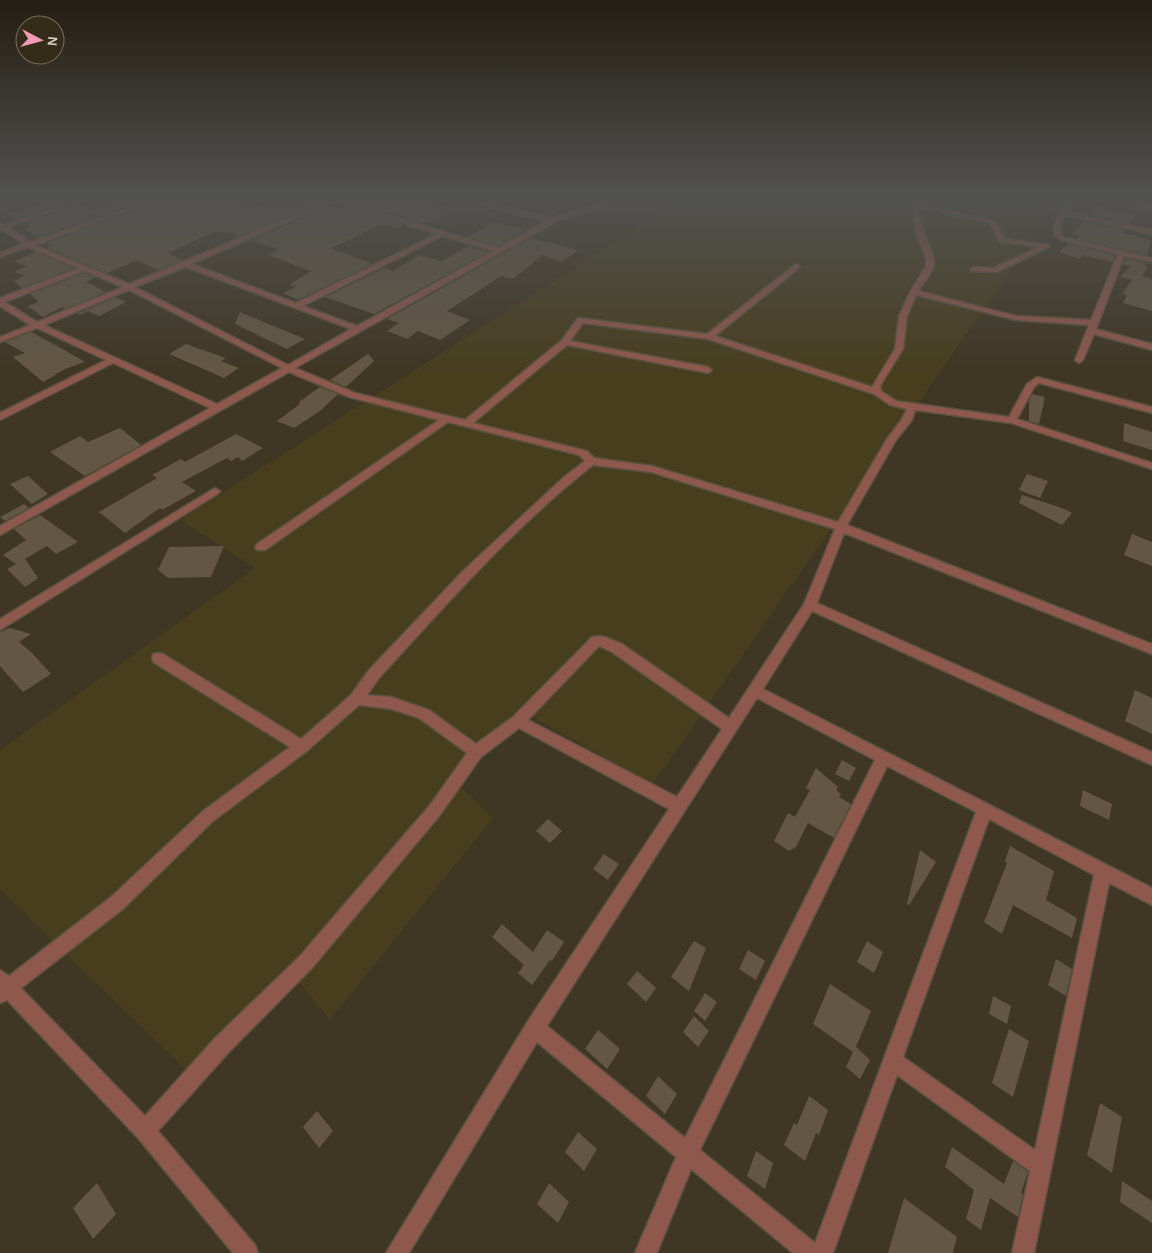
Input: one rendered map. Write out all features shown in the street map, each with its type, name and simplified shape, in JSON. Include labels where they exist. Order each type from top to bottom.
[{"type":"street","points":[[53,255],[129,287],[290,369],[352,395],[583,453],[591,461],[652,469],[841,527],[1152,649]]},
{"type":"street","points":[[0,340],[206,255]]},
{"type":"street","points":[[296,306],[398,255]]},
{"type":"street","points":[[0,531],[491,255]]},
{"type":"street","points":[[877,392],[876,386],[899,349],[903,316],[914,292],[930,266],[929,255]]},
{"type":"street","points":[[974,269],[994,270],[1026,255]]},
{"type":"street","points":[[1079,360],[1121,255]]},
{"type":"street","points":[[1133,255],[1152,260]]},
{"type":"street","points":[[186,264],[357,330]]},
{"type":"street","points":[[709,337],[796,266]]},
{"type":"street","points":[[0,302],[83,268]]},
{"type":"street","points":[[914,292],[1016,318],[1091,327],[1152,347]]},
{"type":"street","points":[[0,302],[26,320],[217,408]]},
{"type":"street","points":[[466,424],[565,342],[580,320],[709,337],[877,392],[893,403],[1012,420],[1152,466]]},
{"type":"street","points":[[565,342],[708,370]]},
{"type":"street","points":[[0,417],[114,359]]},
{"type":"street","points":[[1012,420],[1030,386],[1037,380],[1152,410]]},
{"type":"street","points":[[397,1253],[535,1028],[810,605],[841,527],[892,439],[907,420],[912,407]]},
{"type":"street","points":[[261,547],[446,419]]},
{"type":"street","points":[[247,1253],[145,1131],[3,987],[117,903],[208,816],[302,747],[356,699],[374,674],[467,574],[568,479],[591,461]]},
{"type":"street","points":[[0,625],[215,491]]},
{"type":"street","points":[[810,605],[1152,760]]},
{"type":"street","points":[[145,1131],[222,1045],[306,962],[434,810],[476,752],[514,722],[518,722],[596,641],[605,642],[617,648],[730,727]]},
{"type":"street","points":[[158,658],[302,747]]},
{"type":"street","points":[[753,690],[1152,897]]},
{"type":"street","points":[[356,699],[390,703],[424,714],[476,752]]},
{"type":"street","points":[[518,722],[678,806]]},
{"type":"street","points":[[646,1253],[688,1153],[884,757]]},
{"type":"street","points":[[822,1253],[985,809]]},
{"type":"street","points":[[1023,1253],[1103,872]]},
{"type":"street","points":[[535,1028],[810,1253]]},
{"type":"street","points":[[893,1061],[1040,1166]]},
{"type":"sand","points":[[594,255],[1021,255],[653,784],[517,709],[457,783],[493,818],[330,1020],[286,967],[191,1075],[0,890],[0,750],[255,568],[180,520]]},
{"type":"building","points":[[28,255],[44,255],[73,268],[22,288],[14,281],[25,275],[13,272],[27,266],[14,261]]},
{"type":"building","points":[[65,255],[173,255],[182,260],[158,270],[137,260],[107,273]]},
{"type":"building","points":[[269,255],[351,255],[372,264],[298,300],[283,293],[296,287],[289,285],[311,271]]},
{"type":"building","points":[[419,255],[441,261],[451,255],[482,255],[374,314],[325,297],[384,268],[393,271]]},
{"type":"building","points":[[500,255],[541,255],[513,279],[501,276],[447,311],[470,320],[440,340],[418,331],[407,339],[387,331],[399,323],[387,319]]},
{"type":"building","points":[[543,255],[571,255],[561,262]]},
{"type":"building","points":[[1069,255],[1082,255],[1080,259]]},
{"type":"building","points":[[1084,255],[1115,255],[1113,262]]},
{"type":"building","points":[[1125,258],[1146,263],[1145,266],[1148,267],[1142,276],[1152,279],[1152,311],[1123,303],[1127,295],[1122,294],[1132,280],[1120,277],[1131,266],[1123,264]]},
{"type":"building","points":[[84,273],[95,278],[86,282],[106,292],[65,309],[62,307],[43,317],[27,306],[39,302],[30,294]]},
{"type":"building","points":[[116,297],[126,302],[99,316],[88,311],[77,314]]},
{"type":"building","points":[[240,312],[305,339],[287,349],[235,324]]},
{"type":"building","points":[[31,332],[85,362],[65,369],[43,382],[13,357],[25,353],[5,342]]},
{"type":"building","points":[[186,344],[226,358],[221,361],[239,368],[224,378],[169,354]]},
{"type":"building","points":[[368,354],[374,361],[346,387],[330,380]]},
{"type":"building","points":[[320,387],[338,394],[320,411],[294,428],[277,421],[300,404],[299,402]]},
{"type":"building","points":[[1032,394],[1045,397],[1039,424],[1029,421],[1029,401]]},
{"type":"building","points":[[1124,423],[1152,432],[1152,450],[1123,441]]},
{"type":"building","points":[[120,428],[141,445],[85,476],[50,452],[80,436],[88,442]]},
{"type":"building","points":[[236,434],[263,448],[242,461],[238,457],[231,461],[227,458],[182,482],[196,491],[162,510],[160,508],[125,533],[99,512],[157,478],[152,475],[181,459],[185,462]]},
{"type":"building","points":[[1027,474],[1048,481],[1040,498],[1019,490]]},
{"type":"building","points":[[28,476],[48,494],[32,504],[10,484]]},
{"type":"building","points":[[1022,495],[1072,513],[1062,525],[1019,503]]},
{"type":"building","points":[[24,504],[29,508],[5,521],[0,517]]},
{"type":"building","points":[[40,515],[78,542],[56,554],[47,546],[25,559],[38,578],[25,587],[7,569],[16,564],[3,555],[26,540],[14,529]]},
{"type":"building","points":[[1132,534],[1152,542],[1152,566],[1124,555]]},
{"type":"building","points":[[224,546],[211,577],[168,578],[158,570],[169,547]]},
{"type":"building","points":[[10,628],[31,634],[19,642],[51,674],[23,692],[0,666],[0,632]]},
{"type":"building","points":[[1135,690],[1152,698],[1152,734],[1125,721]]},
{"type":"building","points":[[842,760],[856,768],[849,781],[835,774]]},
{"type":"building","points":[[816,768],[838,787],[836,790],[841,794],[839,797],[851,804],[834,838],[808,823],[796,847],[789,851],[774,841],[788,813],[795,817],[810,790],[806,788]]},
{"type":"building","points":[[1083,790],[1112,804],[1109,820],[1080,806]]},
{"type":"building","points":[[548,819],[562,831],[550,843],[536,831]]},
{"type":"building","points":[[1010,846],[1054,871],[1046,900],[1077,918],[1072,938],[1013,905],[1002,934],[984,922],[1007,863],[1005,861]]},
{"type":"building","points":[[920,850],[936,862],[909,905],[907,904]]},
{"type":"building","points":[[604,854],[619,864],[608,880],[593,869]]},
{"type":"building","points":[[502,924],[533,952],[547,930],[564,942],[552,961],[550,960],[532,985],[518,973],[524,965],[492,937]]},
{"type":"building","points":[[694,941],[706,948],[689,991],[671,977]]},
{"type":"building","points":[[867,941],[883,952],[874,973],[857,962]]},
{"type":"building","points":[[748,950],[765,961],[756,980],[739,969]]},
{"type":"building","points":[[1056,959],[1072,969],[1066,996],[1048,985]]},
{"type":"building","points":[[637,971],[656,988],[646,1002],[627,984]]},
{"type":"building","points":[[830,984],[871,1011],[856,1047],[870,1060],[860,1079],[846,1067],[853,1052],[813,1024]]},
{"type":"building","points":[[705,993],[717,1002],[705,1021],[694,1011]]},
{"type":"building","points":[[993,996],[1011,1006],[1007,1024],[989,1014]]},
{"type":"building","points":[[694,1016],[709,1031],[698,1047],[683,1032]]},
{"type":"building","points":[[1009,1029],[1029,1041],[1013,1097],[992,1083]]},
{"type":"building","points":[[598,1030],[620,1049],[607,1069],[585,1049]]},
{"type":"building","points":[[658,1076],[677,1094],[665,1114],[646,1096]]},
{"type":"building","points":[[809,1096],[828,1110],[819,1135],[816,1133],[805,1161],[784,1145],[794,1123],[797,1125]]},
{"type":"building","points":[[1100,1103],[1122,1117],[1112,1173],[1087,1155]]},
{"type":"building","points":[[317,1111],[333,1131],[319,1148],[303,1127]]},
{"type":"building","points":[[578,1132],[597,1149],[584,1171],[565,1152]]},
{"type":"building","points":[[952,1147],[1004,1184],[1013,1161],[1028,1172],[1021,1193],[1023,1194],[1018,1217],[990,1198],[981,1230],[966,1219],[974,1190],[945,1167]]},
{"type":"building","points":[[756,1151],[773,1163],[765,1189],[747,1176]]},
{"type":"building","points":[[1122,1181],[1152,1201],[1152,1223],[1120,1202]]},
{"type":"building","points":[[97,1183],[116,1214],[93,1239],[73,1208]]},
{"type":"building","points":[[549,1183],[569,1202],[558,1223],[537,1204]]},
{"type":"building","points":[[904,1198],[957,1237],[953,1253],[888,1253]]}]
